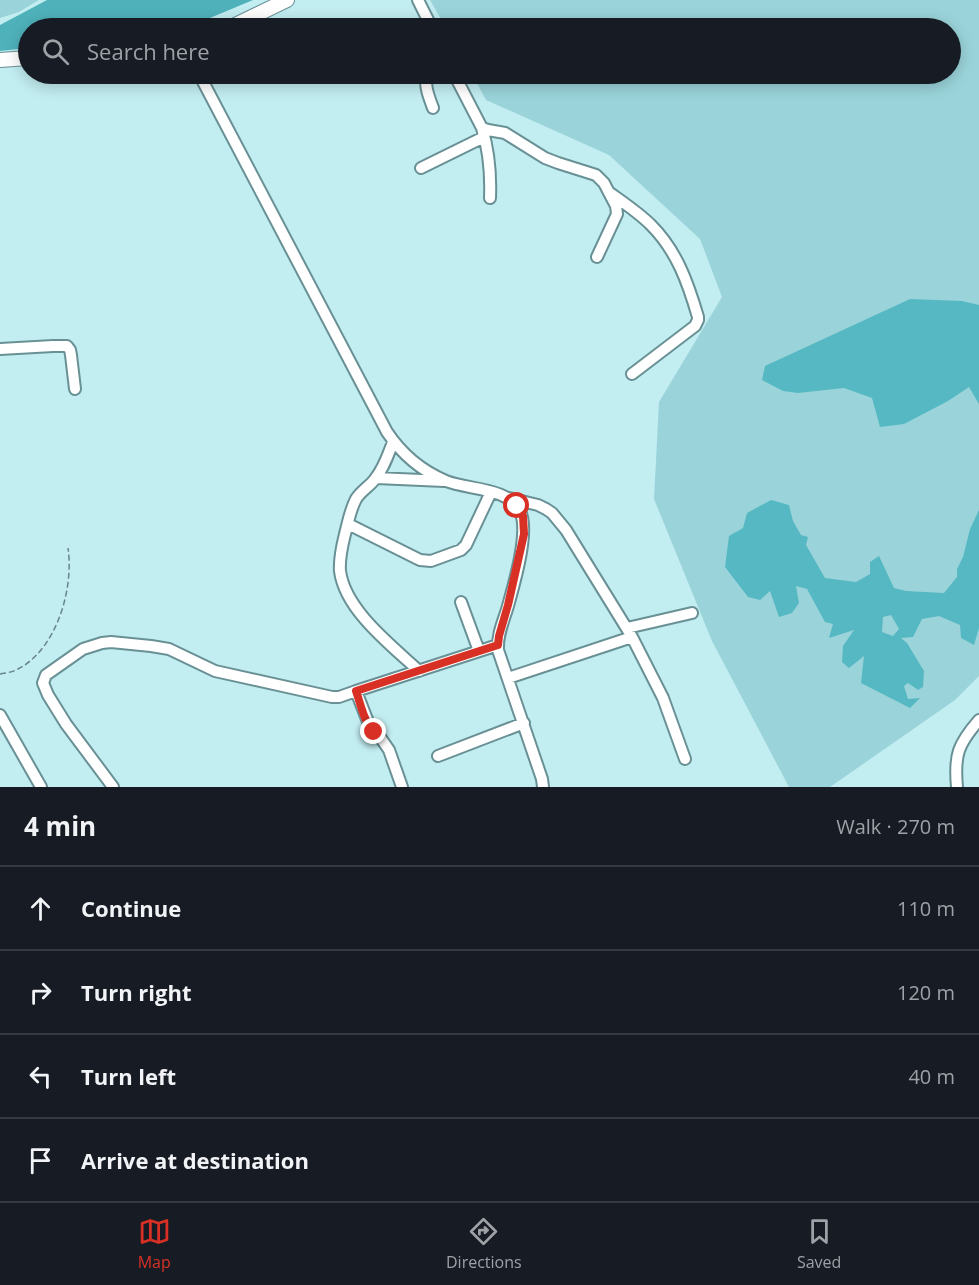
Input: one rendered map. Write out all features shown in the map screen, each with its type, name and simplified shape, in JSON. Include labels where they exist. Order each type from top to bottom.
[{"type":"main road","points":[[250,18],[287,0]]},
{"type":"main road","points":[[0,60],[18,59]]},
{"type":"street","points":[[418,0],[427,18]]},
{"type":"street","points":[[204,84],[393,442],[426,470],[447,481]]},
{"type":"street","points":[[426,84],[433,108]]},
{"type":"street","points":[[459,84],[483,132],[490,163],[490,198]]},
{"type":"street","points":[[421,168],[488,130],[506,133],[558,164],[596,175],[604,183],[616,206],[617,214],[597,257]]},
{"type":"street","points":[[608,191],[650,224],[661,237],[682,269],[698,317],[695,326],[632,374]]},
{"type":"street","points":[[0,349],[67,346],[71,355],[75,389]]},
{"type":"street","points":[[393,442],[376,478],[357,498],[348,524],[340,562],[347,593],[367,621],[419,671]]},
{"type":"street","points":[[376,478],[447,481],[538,505],[552,513],[566,530],[629,633],[663,698],[685,759]]},
{"type":"street","points":[[348,524],[420,560],[431,561],[457,552],[466,544],[491,492]]},
{"type":"street","points":[[506,497],[513,501],[520,511],[524,534],[511,595],[499,636],[498,650],[524,723],[543,787]]},
{"type":"street","points":[[461,602],[479,651]]},
{"type":"street","points":[[508,678],[629,633],[692,613]]},
{"type":"street","points":[[114,787],[66,724],[43,683],[45,675],[83,650],[111,642],[162,647],[215,671],[332,698],[498,645]]},
{"type":"street","points":[[356,691],[370,728],[380,737],[388,750],[402,787]]},
{"type":"street","points":[[0,715],[41,787]]},
{"type":"street","points":[[957,787],[955,766],[958,751],[979,720]]},
{"type":"street","points":[[438,756],[524,723]]},
{"type":"path","points":[[0,674],[18,669],[36,655],[50,638],[61,617],[69,560],[68,548]]},
{"type":"shaded area","points":[[0,0],[39,0],[19,12],[0,18]]},
{"type":"shaded area","points":[[47,0],[253,0],[210,18],[18,18],[18,49],[0,51],[0,25]]},
{"type":"shaded area","points":[[430,0],[979,0],[979,676],[955,700],[830,787],[789,787],[712,641],[654,499],[659,402],[722,297],[700,239],[609,155],[486,100],[477,84],[961,84],[961,18],[440,18]]},
{"type":"shaded area","points":[[910,299],[962,301],[979,305],[979,404],[969,387],[904,424],[880,427],[872,398],[844,388],[798,393],[783,391],[762,380],[765,366]]},
{"type":"shaded area","points":[[771,500],[789,505],[793,521],[801,535],[808,537],[806,545],[825,578],[856,582],[870,574],[870,562],[879,556],[894,588],[944,593],[957,577],[957,569],[963,557],[970,529],[979,510],[979,628],[974,645],[961,638],[960,625],[939,616],[922,619],[913,637],[901,638],[907,643],[924,671],[923,687],[918,690],[908,683],[904,686],[908,699],[920,698],[910,708],[861,683],[864,656],[849,668],[842,662],[843,646],[854,630],[829,638],[833,624],[825,622],[807,589],[796,586],[799,603],[792,613],[779,617],[770,591],[760,600],[748,597],[725,567],[729,536],[743,528],[747,513]],"holes":[[[891,615],[899,629],[893,636],[882,632],[883,617]]]},
{"type":"route","points":[[374,732],[367,722],[356,691],[498,645],[523,543],[523,516],[517,506]]}]
